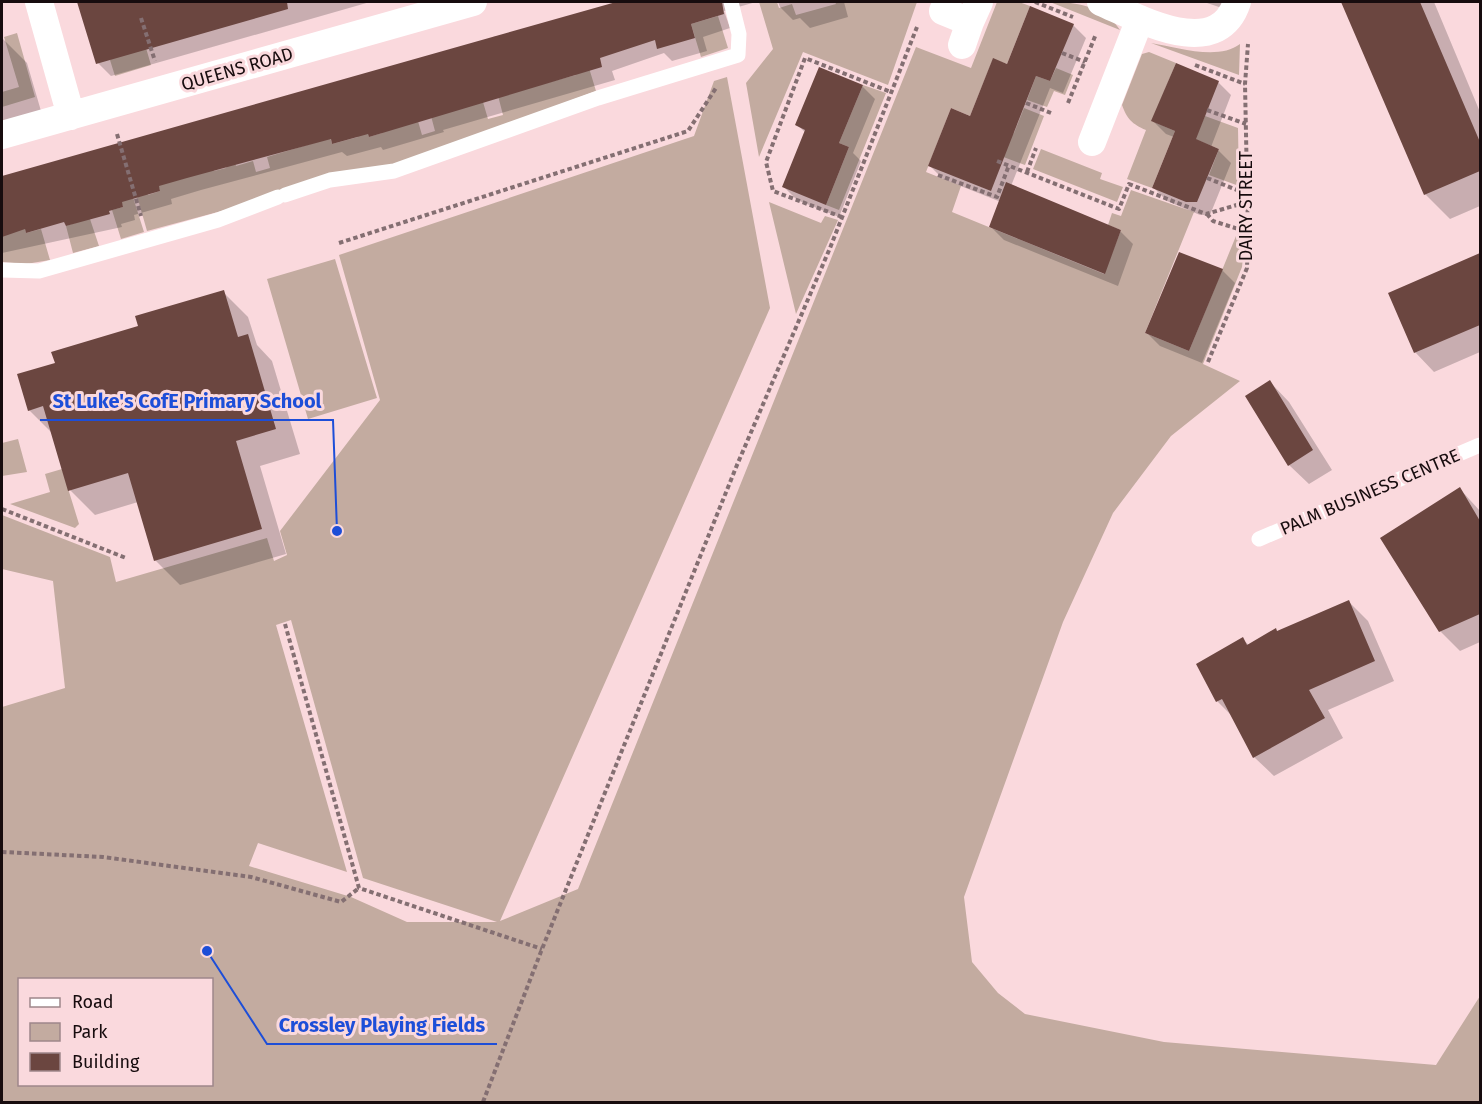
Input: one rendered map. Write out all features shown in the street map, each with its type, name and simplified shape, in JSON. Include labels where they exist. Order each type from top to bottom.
[{"type":"street","points":[[39,2],[71,116]]},
{"type":"street","name":"QUEENS ROAD","points":[[2,135],[473,2]]},
{"type":"street","points":[[1100,15],[1140,19],[1172,31],[1198,33],[1220,28],[1234,12],[1237,2]]},
{"type":"street","points":[[931,16],[970,23]]},
{"type":"street","points":[[1092,142],[1140,19]]},
{"type":"lane","points":[[2,270],[39,272],[218,220],[330,180],[404,168],[598,98],[738,55],[739,34],[731,2]]},
{"type":"lane","name":"PALM BUSINESS CENTRE","points":[[1259,539],[1480,445]]},
{"type":"path","points":[[1068,103],[1085,62],[1100,15]]},
{"type":"path","points":[[483,1102],[542,949],[737,465],[842,218],[891,92],[931,16]]},
{"type":"path","points":[[141,18],[158,71]]},
{"type":"path","name":"DAIRY STREET","points":[[1208,362],[1246,268],[1248,232],[1245,84],[1248,43]]},
{"type":"path","points":[[1062,53],[1085,62]]},
{"type":"path","points":[[339,243],[688,131],[738,55]]},
{"type":"path","points":[[842,218],[773,191],[766,162],[805,58],[891,92]]},
{"type":"path","points":[[1026,103],[1051,114]]},
{"type":"path","points":[[1207,110],[1246,124]]},
{"type":"path","points":[[116,127],[148,240]]},
{"type":"path","points":[[1027,172],[1036,148]]},
{"type":"path","points":[[997,161],[1119,209],[1129,184],[1206,214],[1213,221],[1248,232]]},
{"type":"path","points":[[938,175],[997,197],[1009,165]]},
{"type":"path","points":[[1207,178],[1247,194]]},
{"type":"path","points":[[1206,214],[1247,202]]},
{"type":"path","points":[[2,509],[126,558]]},
{"type":"path","points":[[285,624],[359,888]]},
{"type":"path","points":[[2,852],[103,857],[251,877],[341,902],[359,888]]},
{"type":"path","points":[[359,888],[542,949]]},
{"type":"green space","points":[[759,2],[777,2],[779,8],[792,4],[796,15],[836,4],[835,2],[917,2],[888,85],[803,52],[759,157],[746,83],[773,49]]},
{"type":"green space","points":[[997,2],[1019,2],[1030,6],[1007,64],[993,59],[970,116],[951,108],[926,172],[961,186],[952,212],[1104,274],[1121,230],[1108,225],[1112,213],[1121,216],[1131,190],[1194,212],[1145,333],[1189,351],[1236,236],[1245,239],[1242,267],[1203,364],[1240,381],[1171,436],[1113,513],[1063,622],[964,897],[972,962],[998,993],[1025,1014],[1164,1042],[1436,1065],[1480,996],[1480,1102],[2,1102],[2,707],[65,688],[53,581],[2,569],[2,515],[110,557],[116,582],[267,538],[274,561],[287,555],[280,531],[380,400],[339,255],[694,136],[714,81],[727,77],[770,308],[500,921],[578,889],[916,47],[971,68]],"holes":[[[291,620],[363,878],[497,922],[407,922],[351,897],[249,866],[258,843],[347,872],[276,625]]]},
{"type":"green space","points":[[1050,2],[1089,7],[1107,16],[1120,30]]},
{"type":"green space","points":[[718,16],[728,48],[701,57],[691,24]]},
{"type":"green space","points":[[141,31],[151,65],[115,76],[110,60]]},
{"type":"green space","points":[[17,33],[35,97],[2,107],[2,92],[19,87],[4,37]]},
{"type":"green space","points":[[497,36],[513,92],[576,75],[573,62],[586,58],[596,91],[418,158],[147,231],[133,182],[143,180],[148,195],[160,191],[156,177],[211,161],[214,171],[226,168],[233,155],[236,166],[253,161],[256,172],[270,168],[267,157],[317,142],[316,88],[332,144],[358,137],[353,118],[363,115],[369,137],[382,133],[377,113],[413,104],[422,135],[435,131],[431,116],[483,102],[488,119],[503,115],[495,84],[506,81],[493,37]]},
{"type":"green space","points":[[1151,43],[1184,50],[1209,52],[1220,52],[1240,44],[1239,75]]},
{"type":"green space","points":[[1149,52],[1176,63],[1152,121],[1175,131],[1152,188],[1127,179],[1146,130],[1131,121],[1122,105],[1142,54]]},
{"type":"green space","points":[[1056,68],[1073,75],[1065,95],[1054,91],[1047,107],[1027,100],[1036,76],[1050,81]]},
{"type":"green space","points":[[863,85],[886,93],[839,210],[826,205],[849,147],[839,143]]},
{"type":"green space","points":[[1024,108],[1044,116],[1025,165],[985,150],[1014,133]]},
{"type":"green space","points":[[1205,116],[1238,128],[1239,186],[1209,175],[1219,149],[1195,139]]},
{"type":"green space","points":[[1041,149],[1102,173],[1100,179],[1123,187],[1117,202],[1033,169]]},
{"type":"green space","points":[[131,191],[144,232],[121,239],[112,210],[123,207],[119,195]]},
{"type":"green space","points":[[769,202],[821,223],[825,216],[838,220],[796,314]]},
{"type":"green space","points":[[85,204],[99,246],[73,253],[66,226],[78,222]]},
{"type":"green space","points":[[22,217],[26,233],[41,229],[50,260],[26,264],[2,262],[2,237]]},
{"type":"green space","points":[[335,259],[377,398],[308,419],[267,279]]},
{"type":"green space","points":[[18,439],[27,472],[2,476],[2,443]]},
{"type":"green space","points":[[62,469],[79,524],[75,528],[10,504],[50,492],[45,474]]},
{"type":"building","points":[[77,2],[287,2],[288,9],[96,64]]},
{"type":"building","points":[[616,2],[722,2],[724,14],[691,24],[695,38],[657,49],[655,40],[600,58],[602,67],[369,137],[368,134],[332,144],[331,139],[159,186],[160,191],[122,202],[123,207],[109,211],[110,214],[66,226],[64,222],[26,233],[25,229],[2,237],[2,176]]},
{"type":"building","points":[[1341,2],[1420,2],[1480,142],[1480,171],[1424,195]]},
{"type":"building","points":[[1030,6],[1074,24],[1050,81],[1036,76],[991,191],[928,166],[951,108],[970,116],[993,58],[1007,64]]},
{"type":"building","points":[[1176,63],[1219,81],[1196,139],[1219,149],[1197,202],[1186,202],[1152,188],[1175,131],[1151,121]]},
{"type":"building","points":[[819,67],[863,85],[839,143],[849,147],[826,205],[782,187],[805,130],[795,125]]},
{"type":"building","points":[[1006,182],[1121,230],[1105,274],[989,227]]},
{"type":"building","points":[[1179,252],[1223,269],[1189,351],[1145,333]]},
{"type":"building","points":[[1480,253],[1480,325],[1414,353],[1388,293]]},
{"type":"building","points":[[224,290],[238,337],[248,334],[276,429],[236,441],[262,529],[154,561],[128,473],[68,491],[43,406],[28,411],[17,374],[55,363],[51,352],[138,326],[135,316]]},
{"type":"building","points":[[1270,380],[1313,450],[1288,466],[1245,396]]},
{"type":"building","points":[[1460,487],[1480,521],[1480,614],[1439,632],[1380,538]]},
{"type":"building","points":[[1349,600],[1375,661],[1309,690],[1325,718],[1253,758],[1222,699],[1216,702],[1196,664],[1243,637],[1247,645],[1276,628],[1277,631]]},
{"type":"place","name":"St Luke's CofE Primary School","points":[[337,531]]},
{"type":"place","name":"Crossley Playing Fields","points":[[207,951]]}]
